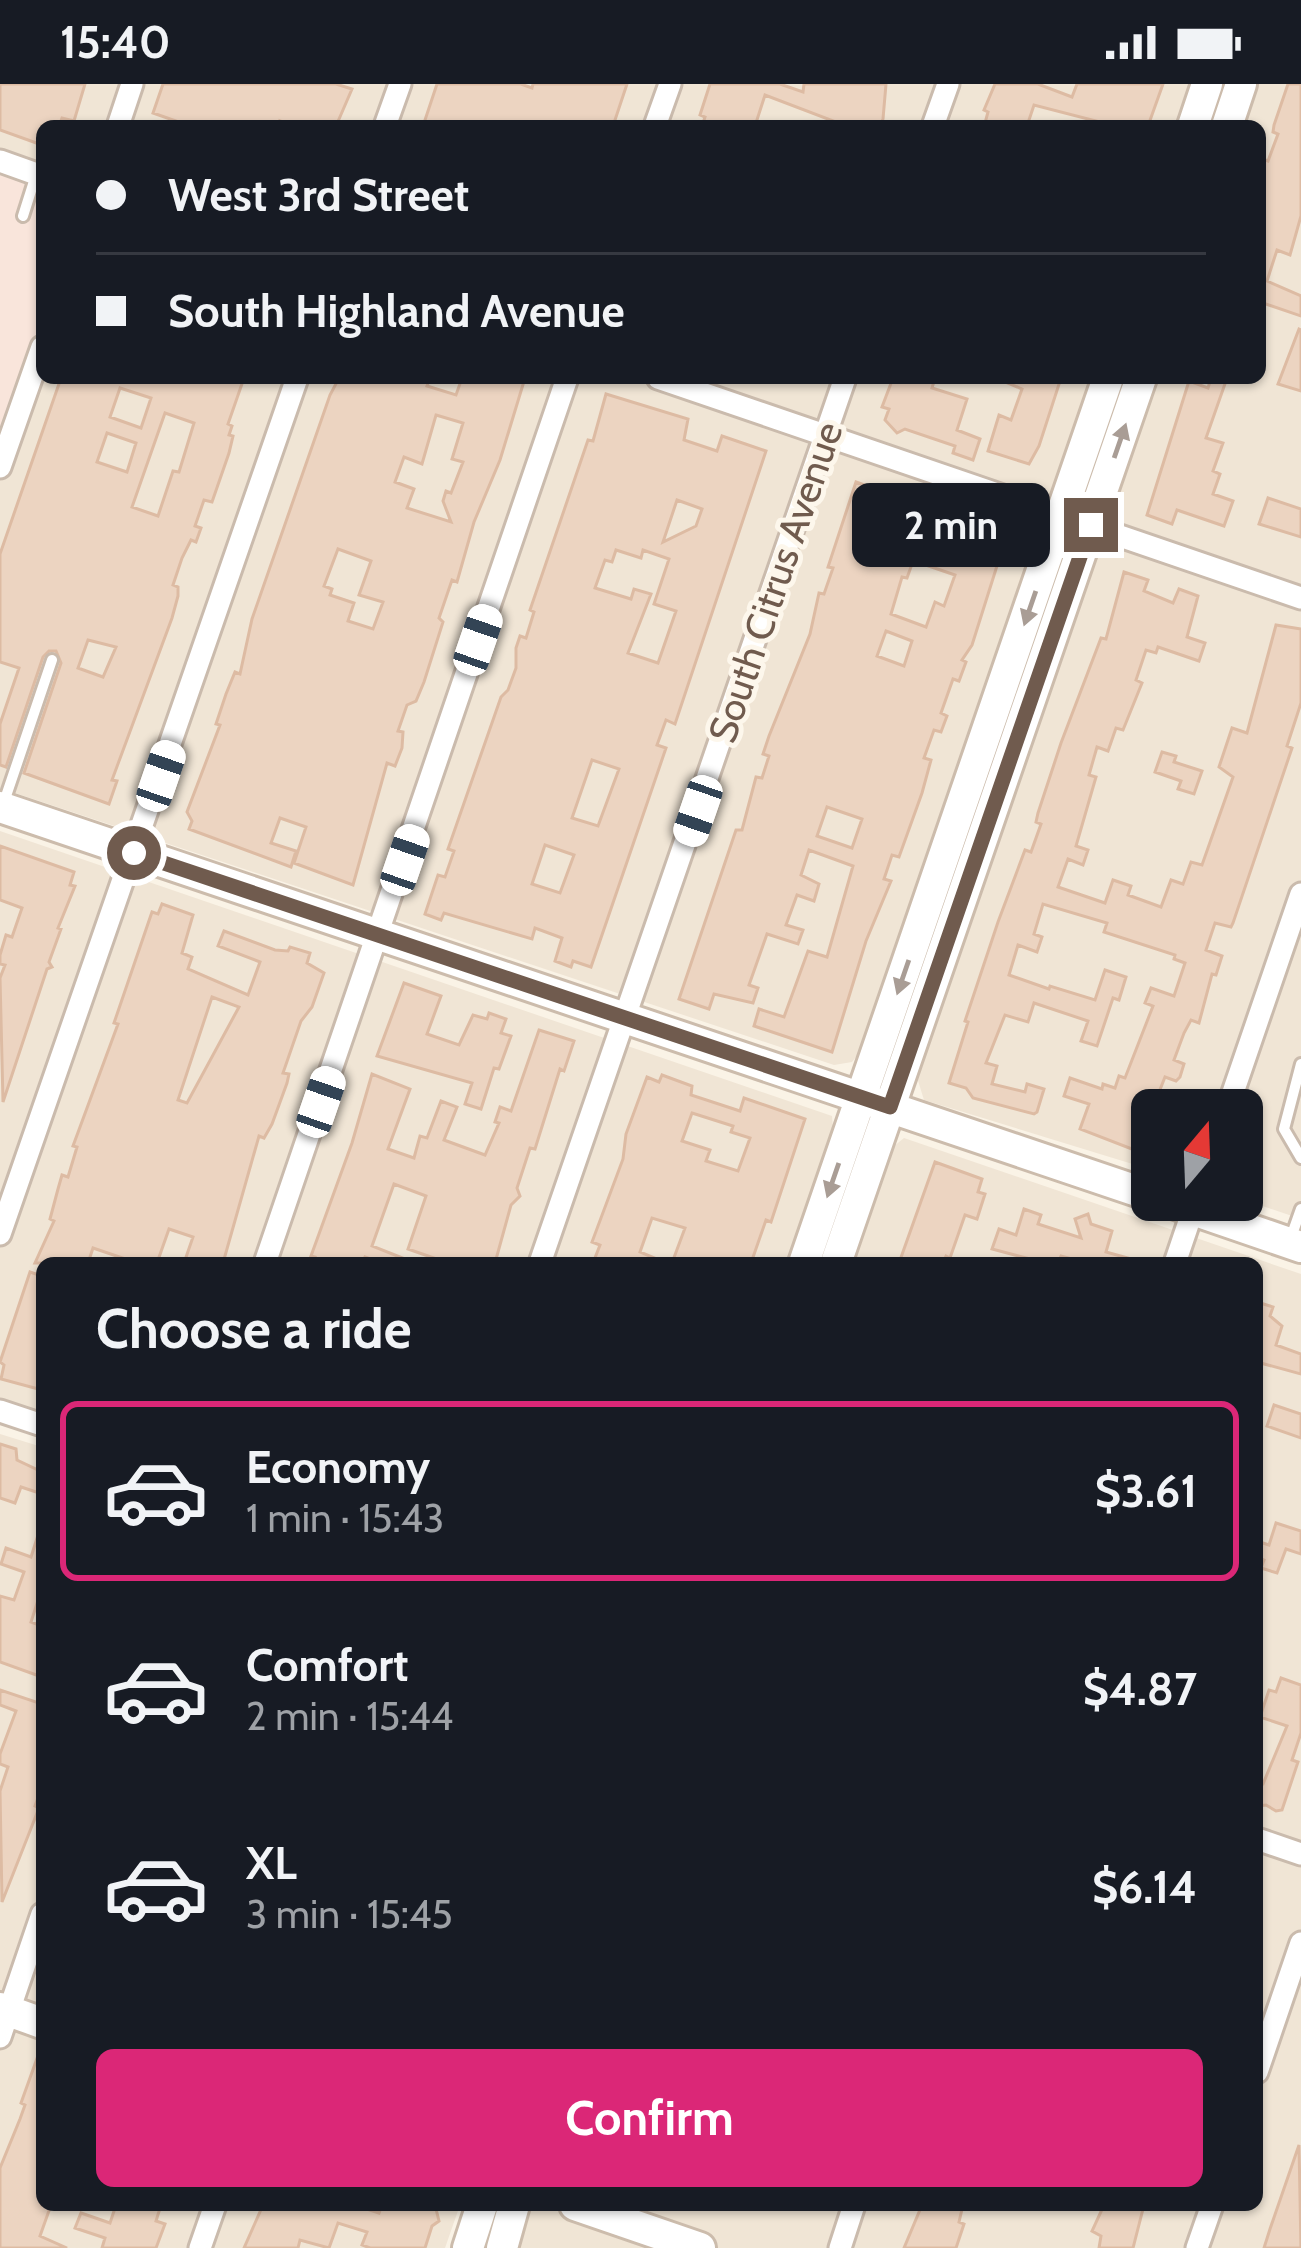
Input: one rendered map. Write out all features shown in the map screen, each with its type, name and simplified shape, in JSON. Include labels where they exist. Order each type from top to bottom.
[{"type":"main road","points":[[1195,120],[1207,84]]},
{"type":"main road","points":[[1229,120],[1241,84]]},
{"type":"main road","points":[[1077,520],[1107,384]]},
{"type":"main road","points":[[807,1257],[875,1102],[1077,520],[1139,384]]},
{"type":"main road","points":[[1,808],[1131,1189]]},
{"type":"main road","points":[[837,1257],[875,1102]]},
{"type":"main road","points":[[1232,1221],[1295,1245]]},
{"type":"main road","points":[[3,2019],[36,2022]]},
{"type":"main road","points":[[467,2248],[480,2211]]},
{"type":"main road","points":[[502,2248],[512,2211]]},
{"type":"main road","points":[[592,2211],[700,2248]]},
{"type":"street","points":[[120,120],[132,84]]},
{"type":"street","points":[[387,120],[400,84]]},
{"type":"street","points":[[657,120],[670,84]]},
{"type":"street","points":[[935,120],[948,84]]},
{"type":"street","points":[[0,161],[36,174]]},
{"type":"street","points":[[0,467],[36,364]]},
{"type":"street","points":[[0,1234],[294,384]]},
{"type":"street","points":[[267,1257],[565,384]]},
{"type":"street","points":[[676,384],[1301,598]]},
{"type":"street","name":"South Citrus Avenue","points":[[542,1257],[843,384]]},
{"type":"street","points":[[1234,1089],[1301,894]]},
{"type":"street","points":[[1175,1257],[1181,1221]]},
{"type":"street","points":[[0,1411],[36,1423]]},
{"type":"street","points":[[1263,1841],[1301,1854]]},
{"type":"street","points":[[3,2019],[36,1929]]},
{"type":"street","points":[[1263,2054],[1301,1943]]},
{"type":"street","points":[[200,2248],[212,2211]]},
{"type":"street","points":[[840,2248],[852,2211]]},
{"type":"street","points":[[1197,2248],[1210,2211]]},
{"type":"lane","points":[[23,216],[36,183]]},
{"type":"lane","points":[[1,808],[52,660]]},
{"type":"lane","points":[[1301,1064],[1284,1129],[1301,1158]]},
{"type":"lane","points":[[1295,1245],[1301,1209]]},
{"type":"shaded area","points":[[0,84],[1194,84],[1181,120],[36,120],[36,168],[0,156]]},
{"type":"shaded area","points":[[1254,84],[1301,84],[1301,1219],[1263,1206],[1263,1089],[1131,1089],[1131,1164],[924,1100],[916,1074],[1152,384],[1266,384],[1266,120],[1242,120]]},
{"type":"shaded area","points":[[0,156],[36,168],[36,345],[0,450]]},
{"type":"shaded area","points":[[39,384],[1091,384],[863,1048],[852,1062],[834,1065],[0,788],[0,474]]},
{"type":"shaded area","points":[[0,831],[832,1116],[833,1128],[788,1257],[36,1257],[36,1410],[0,1398]]},
{"type":"shaded area","points":[[904,1138],[1131,1216],[1131,1221],[1146,1221],[1251,1257],[852,1257],[888,1151]]},
{"type":"shaded area","points":[[1263,1261],[1301,1274],[1301,2248],[512,2248],[525,2211],[1263,2211]]},
{"type":"shaded area","points":[[0,1434],[36,1445],[36,2211],[458,2211],[445,2248],[0,2248]]},
{"type":"building","points":[[0,84],[85,84],[74,120],[36,120],[36,143],[0,130]]},
{"type":"building","points":[[163,84],[336,84],[352,89],[339,120],[173,120],[153,113]]},
{"type":"building","points":[[437,84],[532,88],[533,84],[627,84],[615,120],[425,120]]},
{"type":"building","points":[[710,84],[780,84],[803,92],[804,84],[886,84],[883,120],[831,120],[765,95],[757,120],[704,120],[700,115]]},
{"type":"building","points":[[995,84],[1038,84],[1072,97],[1077,84],[1163,84],[1150,120],[1092,120],[1034,105],[1029,120],[986,120],[984,110]]},
{"type":"building","points":[[1288,84],[1301,84],[1301,216],[1290,255],[1277,250],[1267,281],[1301,296],[1301,316],[1266,304],[1266,160],[1278,134],[1273,132]]},
{"type":"building","points":[[1301,330],[1301,391],[1278,384]]},
{"type":"building","points":[[59,384],[242,384],[228,424],[233,436],[229,453],[212,502],[204,500],[195,526],[201,528],[196,542],[191,540],[182,558],[173,585],[178,587],[178,596],[172,618],[112,780],[117,781],[109,804],[24,773],[61,663],[56,651],[43,657],[6,767],[0,765],[0,724],[19,668],[0,662],[0,554]],"holes":[[[120,388],[151,398],[141,428],[110,417]],[[165,413],[194,423],[179,472],[173,471],[158,516],[132,507]],[[107,433],[136,443],[127,472],[97,462]],[[88,640],[116,647],[103,677],[78,668]]]},
{"type":"building","points":[[336,384],[428,384],[456,395],[460,384],[523,384],[457,582],[452,580],[439,618],[443,622],[424,682],[416,701],[407,705],[398,731],[403,732],[402,748],[395,766],[387,763],[353,885],[294,863],[306,827],[280,818],[271,843],[296,851],[291,867],[189,829],[192,821],[187,812],[220,725],[216,724],[226,694],[235,672],[240,674],[252,619]],"holes":[[[436,415],[463,423],[452,459],[463,462],[443,501],[451,522],[407,508],[414,489],[395,482],[404,457],[422,464]],[[338,549],[371,561],[359,595],[383,602],[373,629],[348,621],[354,603],[330,595],[332,589],[324,586]]]},
{"type":"building","points":[[891,384],[933,384],[932,388],[967,399],[957,430],[980,439],[973,460],[953,453],[955,446],[905,429],[897,433],[885,420],[889,409],[882,407]]},
{"type":"building","points":[[1010,384],[1059,384],[1029,464],[988,451],[999,415],[1011,420],[1022,389]]},
{"type":"building","points":[[1188,384],[1208,388],[1209,384],[1225,384],[1206,438],[1223,443],[1213,471],[1220,474],[1213,494],[1233,501],[1224,526],[1177,510],[1172,524],[1147,515]]},
{"type":"building","points":[[606,394],[688,419],[684,440],[717,451],[722,436],[766,451],[675,724],[666,720],[657,745],[666,748],[591,967],[573,961],[571,967],[555,961],[562,938],[535,928],[532,939],[444,913],[441,920],[425,914],[438,875],[445,877],[454,851],[448,849],[501,697],[516,668],[520,636],[526,638],[534,612],[530,610],[588,440],[593,441]],"holes":[[[677,500],[702,509],[696,526],[663,542]],[[616,550],[641,558],[643,550],[669,559],[654,604],[676,611],[658,663],[628,653],[651,594],[634,589],[631,599],[595,588],[605,560],[612,562]],[[592,760],[619,769],[598,826],[572,818]],[[545,845],[574,855],[560,893],[532,884]]]},
{"type":"building","points":[[856,482],[890,494],[886,507],[928,521],[935,509],[1008,531],[972,645],[962,660],[966,662],[959,681],[953,679],[941,713],[947,716],[941,732],[934,730],[924,758],[931,760],[922,793],[899,857],[892,855],[884,879],[891,881],[866,941],[832,1052],[754,1026],[759,1009],[784,1017],[808,951],[827,957],[853,866],[809,850],[801,875],[819,884],[814,901],[797,895],[786,925],[803,930],[798,944],[767,934],[749,985],[758,988],[753,1003],[714,994],[709,1009],[679,999],[736,830],[742,830],[756,777],[762,778],[769,756],[763,754],[810,634],[819,593],[824,594],[833,568],[828,567]],"holes":[[[883,525],[922,538],[914,561],[955,575],[944,606],[935,602],[926,627],[891,614],[902,577],[907,578],[912,564],[875,551]],[[886,631],[912,641],[904,666],[877,656]],[[827,807],[862,819],[852,848],[817,836]]]},
{"type":"building","points":[[1268,498],[1301,509],[1301,537],[1259,524]]},
{"type":"building","points":[[1124,572],[1148,580],[1144,591],[1173,603],[1179,589],[1198,596],[1187,637],[1205,643],[1199,661],[1158,647],[1156,653],[1146,650],[1136,680],[1142,683],[1123,730],[1116,728],[1108,751],[1097,747],[1089,775],[1096,777],[1076,846],[1088,850],[1083,865],[1068,859],[1058,887],[1105,903],[1113,880],[1131,886],[1128,895],[1161,907],[1171,880],[1183,884],[1191,862],[1202,865],[1233,777],[1219,767],[1232,728],[1247,733],[1276,625],[1301,629],[1301,703],[1287,746],[1292,748],[1233,923],[1231,927],[1215,923],[1206,950],[1222,956],[1216,975],[1212,974],[1199,1023],[1191,1020],[1174,1060],[1184,1064],[1180,1077],[1176,1081],[1165,1077],[1160,1089],[1131,1089],[1131,1149],[1080,1129],[1089,1104],[1064,1096],[1070,1078],[1102,1089],[1103,1084],[1115,1088],[1119,1076],[1125,1078],[1153,1006],[1145,1003],[1151,988],[1174,996],[1185,963],[1174,959],[1175,955],[1104,932],[1107,923],[1043,904],[1034,934],[1042,937],[1037,952],[1018,945],[1009,975],[1049,989],[1095,1000],[1105,970],[1126,977],[1119,1000],[1113,998],[1097,1046],[1081,1041],[1088,1021],[1034,1003],[1028,1022],[1005,1015],[986,1063],[997,1066],[992,1084],[1025,1092],[1027,1084],[1044,1089],[1037,1112],[973,1098],[966,1088],[949,1083],[998,922],[1025,850],[1031,852],[1041,824],[1036,822],[1038,813],[1061,743],[1101,638],[1106,639]]},
{"type":"building","points":[[1162,752],[1176,756],[1174,762],[1202,771],[1194,794],[1178,789],[1181,781],[1155,772]]},
{"type":"building","points":[[0,846],[74,872],[70,885],[75,886],[58,928],[49,962],[52,967],[47,969],[3,1102],[0,978],[5,965],[0,964],[0,955],[22,908],[0,900]]},
{"type":"building","points":[[162,904],[193,915],[182,953],[192,957],[188,969],[248,995],[260,962],[218,946],[224,931],[275,950],[290,947],[310,953],[307,963],[324,973],[283,1073],[289,1074],[272,1124],[264,1138],[259,1136],[225,1257],[186,1257],[193,1237],[169,1229],[159,1257],[119,1257],[93,1248],[90,1257],[38,1257],[54,1221],[50,1219],[62,1175],[68,1177],[77,1147],[73,1146],[118,1024],[114,1023],[152,912],[158,914]],"holes":[[[212,997],[239,1007],[187,1103],[178,1100]]]},
{"type":"building","points":[[404,983],[441,996],[427,1034],[459,1045],[473,1015],[487,1019],[489,1013],[506,1019],[501,1033],[511,1036],[481,1109],[465,1104],[472,1083],[377,1056]]},
{"type":"building","points":[[539,1030],[574,1041],[564,1071],[560,1069],[535,1149],[530,1148],[517,1188],[520,1196],[511,1205],[497,1257],[431,1257],[408,1249],[426,1196],[394,1184],[372,1246],[400,1257],[311,1256],[372,1074],[410,1089],[388,1149],[414,1158],[420,1136],[427,1138],[441,1101],[457,1107],[444,1140],[485,1155],[499,1123],[495,1122],[500,1107],[511,1111]]},
{"type":"building","points":[[662,1075],[692,1086],[691,1095],[740,1111],[744,1098],[805,1119],[771,1222],[766,1220],[753,1257],[674,1257],[685,1228],[652,1218],[640,1252],[652,1257],[595,1257],[600,1245],[592,1242],[647,1077],[659,1082]],"holes":[[[692,1113],[733,1126],[731,1132],[750,1138],[738,1171],[706,1161],[710,1150],[682,1141]]]},
{"type":"building","points":[[935,1162],[982,1179],[978,1192],[985,1194],[977,1219],[965,1215],[950,1257],[901,1257]]},
{"type":"building","points":[[1024,1209],[1041,1215],[1038,1224],[1081,1238],[1075,1219],[1088,1214],[1091,1224],[1112,1231],[1106,1252],[1124,1257],[1022,1257],[992,1249],[999,1229],[1016,1235]]},
{"type":"building","points":[[30,1272],[36,1274],[36,1388],[1,1379],[4,1365],[0,1362]]},
{"type":"building","points":[[1263,1304],[1273,1307],[1270,1316],[1282,1326],[1276,1345],[1301,1354],[1301,1374],[1263,1364]]},
{"type":"building","points":[[1274,1405],[1301,1414],[1301,1438],[1267,1426]]},
{"type":"building","points":[[0,1444],[16,1449],[17,1460],[36,1469],[36,1492],[21,1487],[15,1503],[0,1498]]},
{"type":"building","points":[[1276,1523],[1301,1531],[1301,1554],[1286,1549],[1277,1573],[1263,1569],[1263,1543],[1269,1545]]},
{"type":"building","points":[[36,1541],[36,1607],[31,1622],[36,1624],[36,1675],[0,1662],[0,1596],[14,1600],[24,1572],[1,1564],[6,1548],[31,1557]]},
{"type":"building","points":[[1281,1678],[1301,1685],[1301,1733],[1292,1760],[1298,1762],[1282,1810],[1276,1811],[1263,1805],[1263,1784],[1287,1726],[1263,1718],[1263,1708],[1269,1690],[1276,1692]]},
{"type":"building","points":[[0,1690],[36,1702],[36,1816],[2,1902],[0,1791],[8,1767],[0,1764],[0,1754],[16,1711],[0,1705]]},
{"type":"building","points":[[36,2061],[36,2211],[49,2211],[40,2236],[67,2248],[0,2248],[0,2168],[25,2105],[21,2103]]},
{"type":"building","points":[[1299,2145],[1301,2248],[1264,2248],[1270,2229]]},
{"type":"building","points":[[114,2211],[159,2211],[156,2221],[165,2224],[156,2248],[102,2248],[105,2238],[75,2228],[81,2213],[110,2223]]},
{"type":"building","points":[[260,2211],[436,2211],[439,2221],[432,2226],[425,2248],[370,2248],[362,2245],[367,2232],[338,2223],[329,2248],[300,2240],[298,2248],[244,2248]]},
{"type":"building","points":[[919,2211],[962,2211],[959,2222],[964,2224],[956,2248],[904,2248]]},
{"type":"building","points":[[1101,2211],[1142,2211],[1133,2248],[1099,2248],[1101,2236],[1092,2231]]},
{"type":"route","points":[[134,853],[890,1107],[1091,525]]}]
